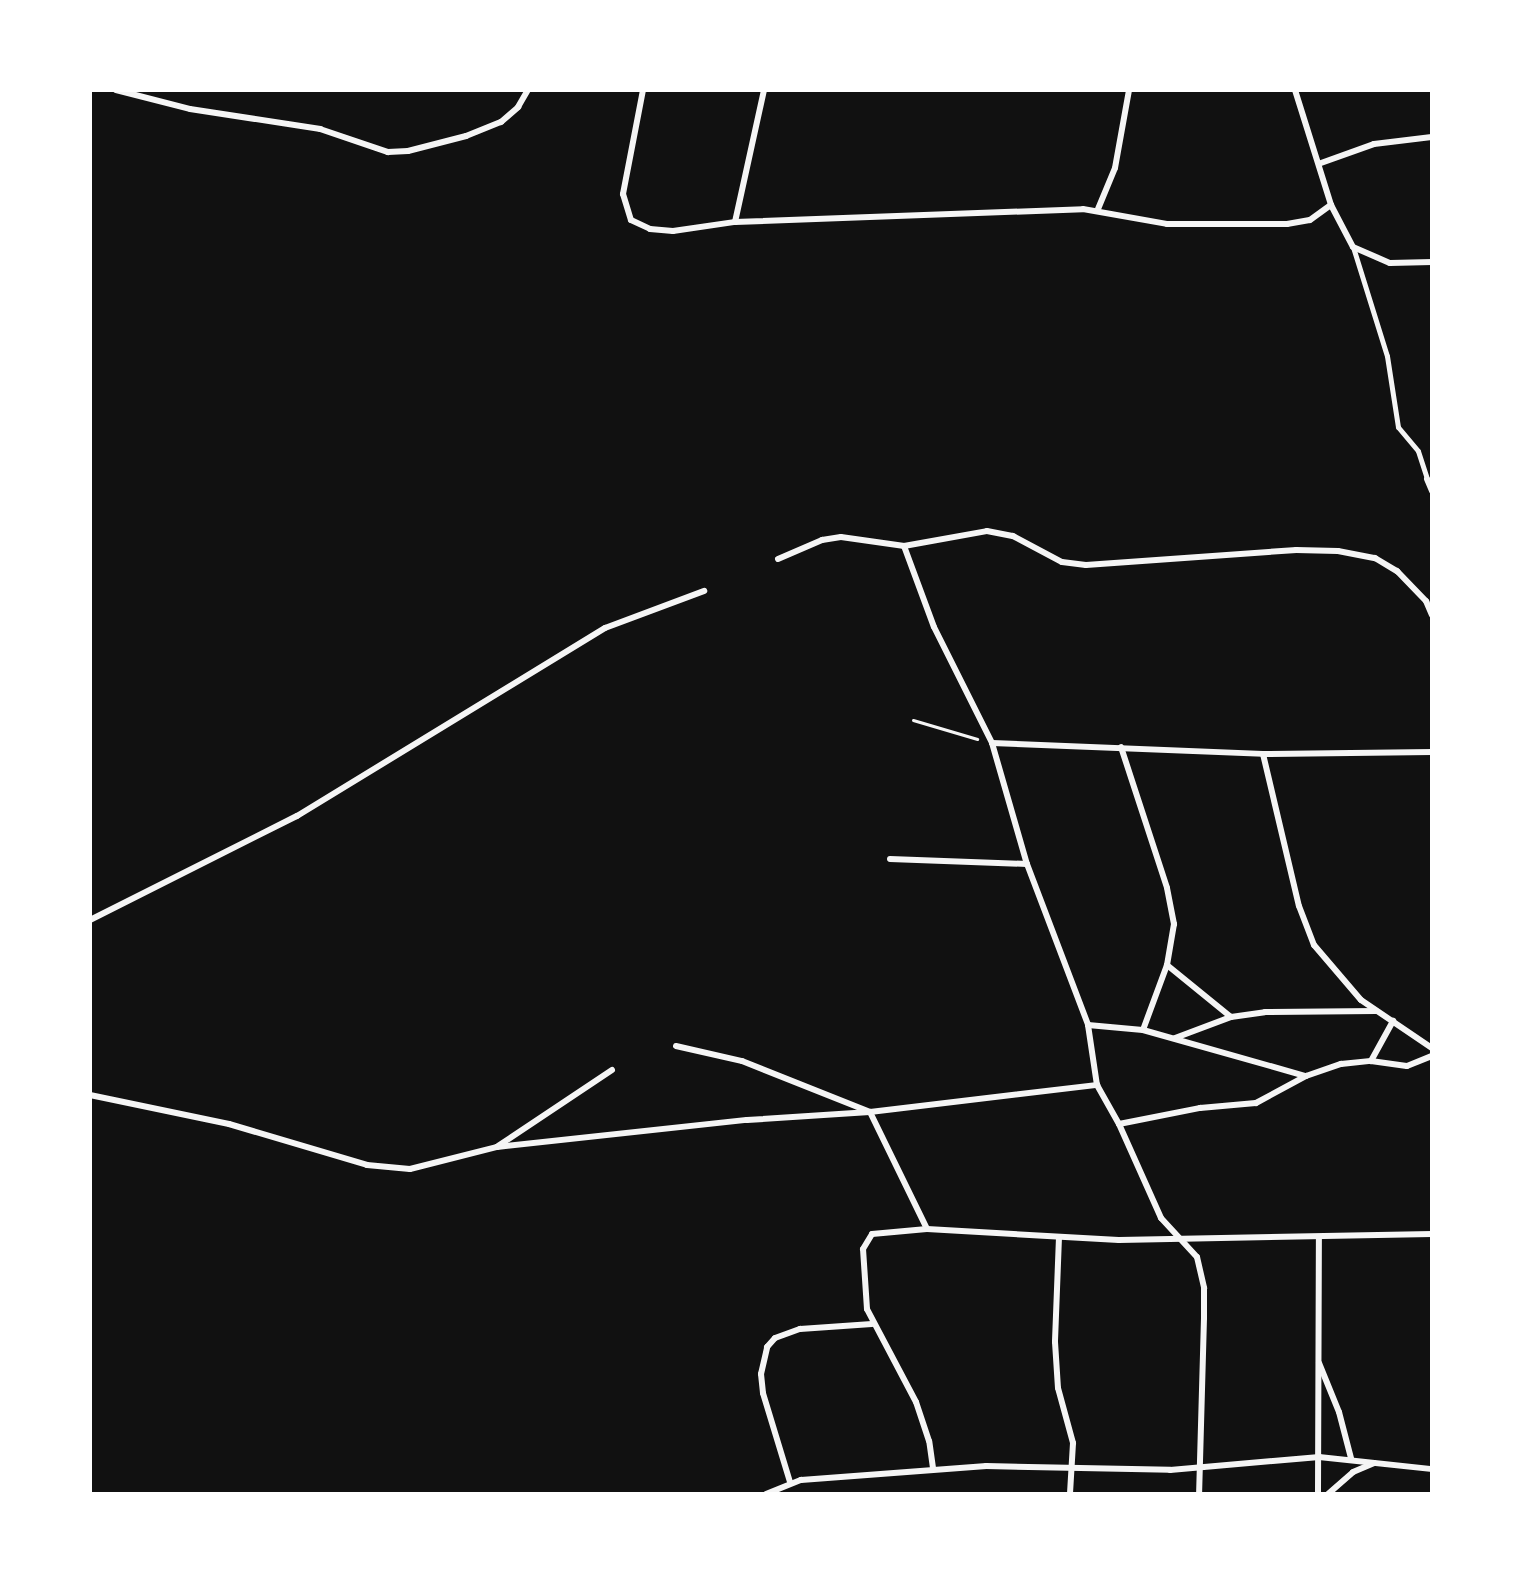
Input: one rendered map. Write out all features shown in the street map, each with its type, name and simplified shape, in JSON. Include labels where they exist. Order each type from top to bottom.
[{"type":"street","points":[[116,90],[190,109],[320,129],[388,152],[457,139],[501,122],[518,108],[528,90]]},
{"type":"street","points":[[643,90],[623,194],[631,220],[650,229],[673,231],[735,222],[1098,209],[1167,224],[1287,224],[1310,220],[1331,205]]},
{"type":"street","points":[[735,222],[764,90]]},
{"type":"street","points":[[1098,209],[1115,168],[1129,90]]},
{"type":"street","points":[[1295,90],[1321,163],[1331,205],[1353,247],[1387,356],[1398,427],[1418,451],[1432,491]]},
{"type":"street","points":[[1321,163],[1374,144],[1432,137]]},
{"type":"street","points":[[1353,247],[1390,263],[1432,262]]},
{"type":"street","points":[[778,559],[822,540],[841,537],[904,546],[987,531],[1013,536],[1046,556],[1071,564],[1338,551],[1375,558],[1397,571],[1426,601],[1432,615]]},
{"type":"street","points":[[904,546],[934,627],[992,743],[1028,864],[1088,1025],[1097,1085],[1119,1124],[1161,1218],[1197,1257],[1204,1288],[1199,1494]]},
{"type":"street","points":[[90,921],[297,816],[605,628],[704,591]]},
{"type":"street","points":[[992,743],[1263,754],[1432,752]]},
{"type":"street","points":[[1121,747],[1171,905],[1173,943],[1143,1030]]},
{"type":"street","points":[[1263,754],[1306,928],[1332,969],[1376,1011],[1432,1048]]},
{"type":"street","points":[[890,859],[1028,864]]},
{"type":"street","points":[[1167,965],[1231,1017]]},
{"type":"street","points":[[1175,1038],[1231,1017],[1308,1009],[1376,1011]]},
{"type":"street","points":[[1371,1061],[1393,1021]]},
{"type":"street","points":[[1088,1025],[1143,1030],[1306,1076]]},
{"type":"street","points":[[676,1046],[742,1062],[870,1112],[927,1229]]},
{"type":"street","points":[[1119,1124],[1200,1108],[1256,1102],[1306,1076],[1355,1061],[1407,1066],[1432,1056]]},
{"type":"street","points":[[497,1147],[612,1070]]},
{"type":"street","points":[[90,1095],[229,1124],[389,1169],[435,1165],[497,1147],[747,1120],[870,1112],[1097,1085]]},
{"type":"street","points":[[933,1468],[929,1441],[916,1402],[872,1324],[865,1293],[865,1243],[878,1232],[927,1229],[1059,1237],[1319,1238],[1432,1234]]},
{"type":"street","points":[[1059,1237],[1054,1300],[1056,1371],[1071,1429],[1073,1465],[1070,1494]]},
{"type":"street","points":[[1318,1494],[1319,1238]]},
{"type":"street","points":[[790,1482],[763,1393],[761,1374],[767,1347],[775,1338],[800,1329],[872,1324]]},
{"type":"street","points":[[1317,1358],[1339,1412],[1351,1458]]},
{"type":"street","points":[[766,1494],[790,1482],[933,1468],[1073,1465],[1170,1470],[1319,1457],[1351,1458],[1432,1469]]},
{"type":"street","points":[[1328,1494],[1353,1472],[1378,1462]]},
{"type":"path","points":[[913,720],[992,743]]}]
